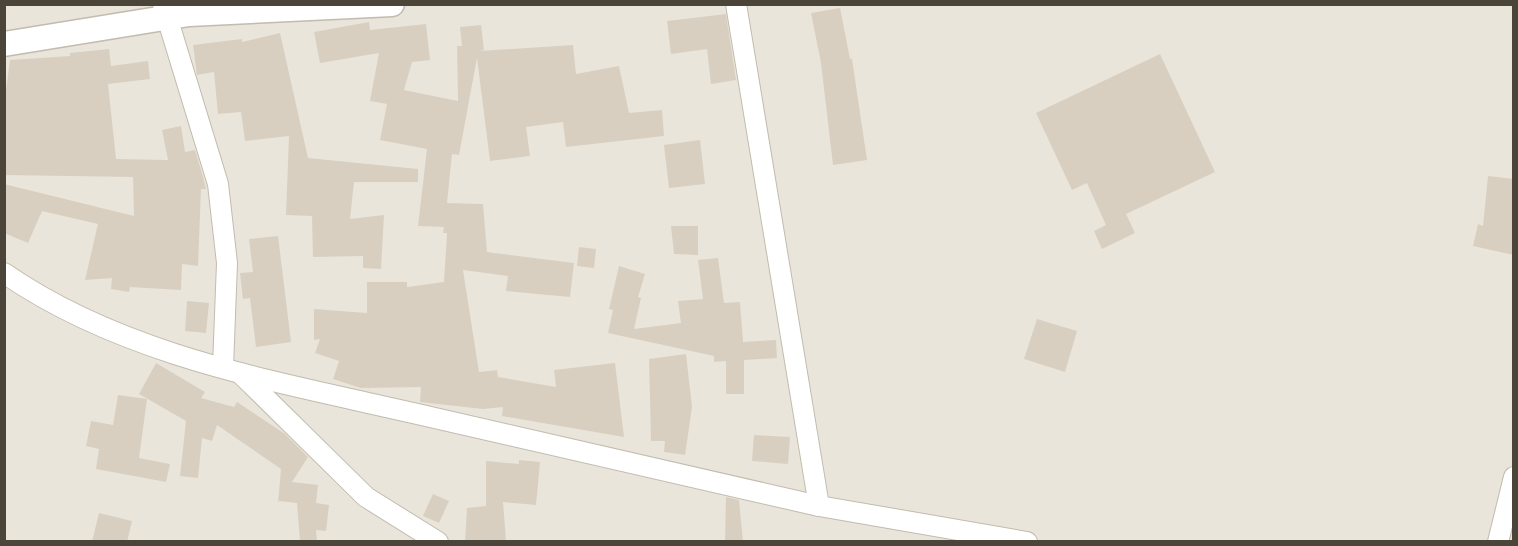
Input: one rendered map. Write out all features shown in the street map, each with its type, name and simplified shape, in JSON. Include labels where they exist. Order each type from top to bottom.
[{"type":"street","points":[[4,44],[165,11],[189,14],[392,4]]},
{"type":"street","points":[[736,4],[819,506]]},
{"type":"street","points":[[165,11],[218,184],[227,263],[231,369],[366,497],[438,542]]},
{"type":"street","points":[[4,273],[28,289],[109,331],[231,369],[923,532],[1027,542]]},
{"type":"street","points":[[1498,542],[1514,477]]},
{"type":"shaded area","points":[[5,5],[1513,5],[1513,541],[5,541]]},
{"type":"building","points":[[840,8],[850,59],[852,59],[867,160],[833,165],[821,63],[811,13]]},
{"type":"building","points":[[726,14],[736,80],[711,84],[707,49],[671,54],[667,21]]},
{"type":"building","points":[[369,22],[370,30],[426,24],[430,60],[412,62],[404,90],[458,101],[457,46],[462,46],[460,27],[481,25],[484,50],[479,51],[573,45],[576,74],[619,66],[629,113],[662,110],[664,136],[566,147],[563,122],[526,127],[530,156],[490,161],[477,58],[459,155],[452,154],[447,203],[483,204],[487,252],[574,263],[570,297],[506,291],[508,276],[463,270],[479,372],[497,370],[498,377],[556,387],[554,370],[615,363],[624,437],[502,416],[503,407],[483,409],[420,402],[421,387],[361,388],[333,379],[339,361],[315,353],[320,339],[314,340],[314,309],[367,313],[367,282],[407,282],[407,287],[444,282],[447,233],[443,233],[444,227],[418,226],[427,149],[380,140],[387,104],[370,101],[379,53],[320,63],[314,32]]},
{"type":"building","points":[[280,33],[308,158],[418,169],[418,182],[354,182],[350,219],[384,215],[381,269],[363,268],[363,256],[313,257],[312,216],[286,215],[289,136],[245,141],[241,112],[218,114],[214,72],[197,75],[193,45],[242,39],[242,42]]},
{"type":"building","points":[[109,49],[111,66],[148,61],[150,79],[108,84],[116,159],[168,160],[162,130],[181,126],[185,152],[195,150],[206,189],[201,189],[198,266],[182,264],[181,290],[130,287],[129,292],[111,289],[112,278],[85,280],[98,224],[42,211],[28,243],[4,233],[4,184],[134,216],[133,177],[4,175],[4,105],[10,60],[70,56],[70,53]]},
{"type":"building","points":[[1160,54],[1215,172],[1126,214],[1135,233],[1102,249],[1094,231],[1106,225],[1087,183],[1072,190],[1036,113]]},
{"type":"building","points":[[700,140],[705,184],[669,188],[664,145]]},
{"type":"building","points":[[1488,176],[1514,179],[1514,255],[1473,246],[1478,224],[1483,226]]},
{"type":"building","points":[[671,226],[698,226],[698,255],[674,254]]},
{"type":"building","points":[[278,236],[291,342],[256,347],[250,298],[243,299],[240,273],[253,272],[249,239]]},
{"type":"building","points":[[579,247],[596,249],[594,268],[577,266]]},
{"type":"building","points":[[718,258],[724,303],[740,302],[743,342],[776,340],[777,358],[744,360],[744,394],[726,394],[726,361],[714,362],[714,356],[608,333],[613,310],[609,309],[619,266],[645,274],[638,297],[641,298],[634,329],[681,323],[678,301],[703,299],[698,260]]},
{"type":"building","points":[[187,301],[209,303],[206,333],[185,331]]},
{"type":"building","points":[[1037,319],[1077,331],[1065,372],[1024,359]]},
{"type":"building","points":[[686,354],[692,407],[685,455],[664,452],[665,441],[651,441],[649,359]]},
{"type":"building","points":[[156,363],[205,392],[201,398],[234,407],[237,402],[285,434],[308,457],[292,482],[318,485],[316,503],[329,505],[326,531],[316,530],[317,542],[300,542],[297,503],[279,501],[278,503],[281,469],[217,425],[212,441],[202,438],[198,478],[180,476],[186,421],[139,394]]},
{"type":"building","points":[[118,395],[147,399],[139,458],[170,464],[166,482],[96,469],[99,449],[86,446],[91,421],[113,425]]},
{"type":"building","points":[[754,435],[790,437],[788,464],[752,461]]},
{"type":"building","points":[[519,460],[540,462],[536,505],[503,502],[506,540],[465,542],[467,508],[486,506],[486,461],[519,464]]},
{"type":"building","points":[[433,494],[449,501],[439,523],[423,516]]},
{"type":"building","points":[[726,497],[739,500],[743,542],[725,542]]},
{"type":"building","points":[[99,513],[132,521],[127,542],[92,542]]}]
